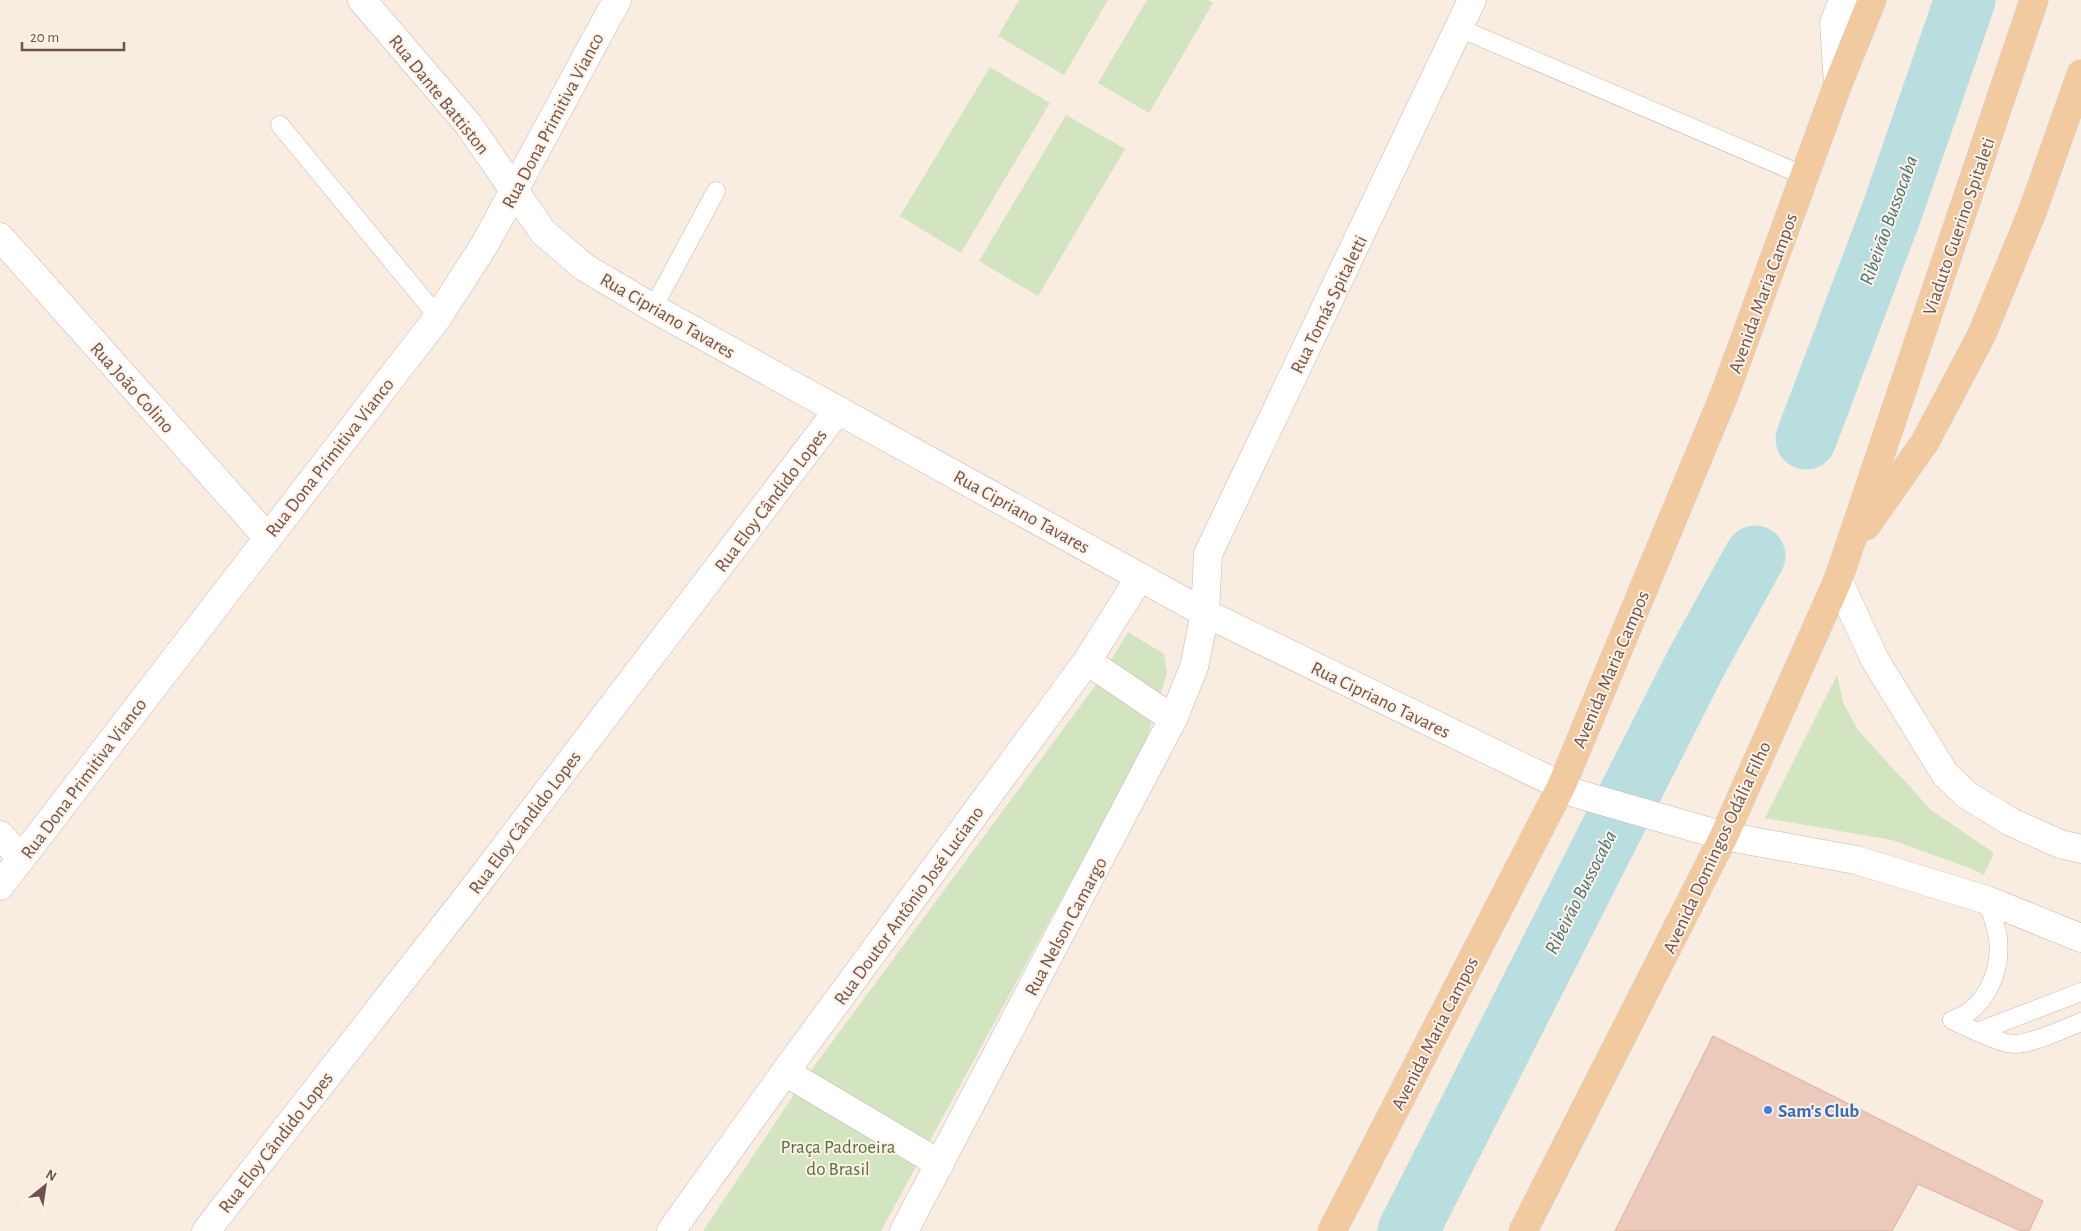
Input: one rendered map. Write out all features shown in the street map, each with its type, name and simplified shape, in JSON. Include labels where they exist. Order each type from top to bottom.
[{"type":"main road","name":"Avenida Maria Campos","points":[[1332,1231],[1569,790],[1722,401],[1838,84],[1872,0]]},
{"type":"main road","name":"Viaduto Guerino Spitaleti","points":[[1882,451],[2034,0]]},
{"type":"main road","points":[[1848,552],[1925,442],[1982,334],[2033,210],[2081,74]]},
{"type":"main road","name":"Avenida Domingos Odália Filho","points":[[1523,1231],[1713,833],[1838,580],[1882,451]]},
{"type":"street","name":"Rua Dante Battiston","points":[[362,0],[468,124],[513,192]]},
{"type":"street","name":"Rua Dona Primitiva Vianco","points":[[0,886],[438,317],[485,244],[617,0]]},
{"type":"street","name":"Rua Tomás Spitaletti","points":[[1205,613],[1208,554],[1472,0]]},
{"type":"street","name":"Avenida Maria Campos","points":[[1838,84],[1834,23],[1843,0]]},
{"type":"street","name":"Rua Cipriano Tavares","points":[[513,192],[543,232],[584,267],[654,308],[1205,613],[1569,790],[1713,833],[1856,860],[1988,900],[2081,938]]},
{"type":"street","name":"Rua João Colino","points":[[0,237],[267,537]]},
{"type":"street","name":"Rua Eloy Cândido Lopes","points":[[206,1231],[477,884],[838,410]]},
{"type":"street","name":"Rua Doutor Antônio José Luciano","points":[[672,1231],[785,1072],[1087,661],[1140,577]]},
{"type":"street","points":[[1838,580],[1876,660],[1945,774],[1967,795],[2011,822],[2060,844],[2081,849]]},
{"type":"street","name":"Rua Nelson Camargo","points":[[904,1231],[1173,719],[1194,668],[1205,613]]},
{"type":"street","points":[[1087,661],[1173,719]]},
{"type":"street","points":[[0,835],[21,858]]},
{"type":"street","points":[[785,1072],[940,1164]]},
{"type":"lane","points":[[1459,28],[1805,176]]},
{"type":"lane","points":[[280,125],[438,317]]},
{"type":"lane","points":[[654,308],[716,191]]},
{"type":"lane","points":[[1988,900],[1998,938],[1998,960],[1993,981],[1981,1000],[1965,1016],[1952,1020],[1977,1032],[2014,1044],[2039,1038],[2081,1022]]},
{"type":"lane","points":[[1977,1032],[2081,992]]},
{"type":"green space","points":[[1019,0],[1108,0],[1064,75],[998,36]]},
{"type":"green space","points":[[1147,0],[1208,0],[1213,3],[1149,113],[1098,83]]},
{"type":"green space","points":[[990,67],[1050,103],[961,253],[900,216]]},
{"type":"green space","points":[[1066,115],[1125,149],[1038,296],[979,261]]},
{"type":"green space","name":"Praça Padroeira do Brasil","points":[[1128,632],[1164,654],[1167,673],[1144,747],[881,1231],[703,1231],[801,1084],[1098,682]]},
{"type":"green space","points":[[1837,675],[1843,702],[1857,729],[1931,810],[1994,853],[1984,875],[1892,840],[1765,818]]},
{"type":"building","name":"Sam's Club","points":[[1713,1036],[2043,1201],[2029,1231],[2021,1231],[1918,1184],[1892,1231],[1615,1231]]},
{"type":"waterway","name":"Ribeirão Bussocaba","points":[[1806,439],[1892,211],[1965,0]]},
{"type":"waterway","name":"Ribeirão Bussocaba","points":[[1408,1231],[1697,661],[1755,556]]},
{"type":"place","name":"Sam's Club","points":[[1768,1110]]}]
